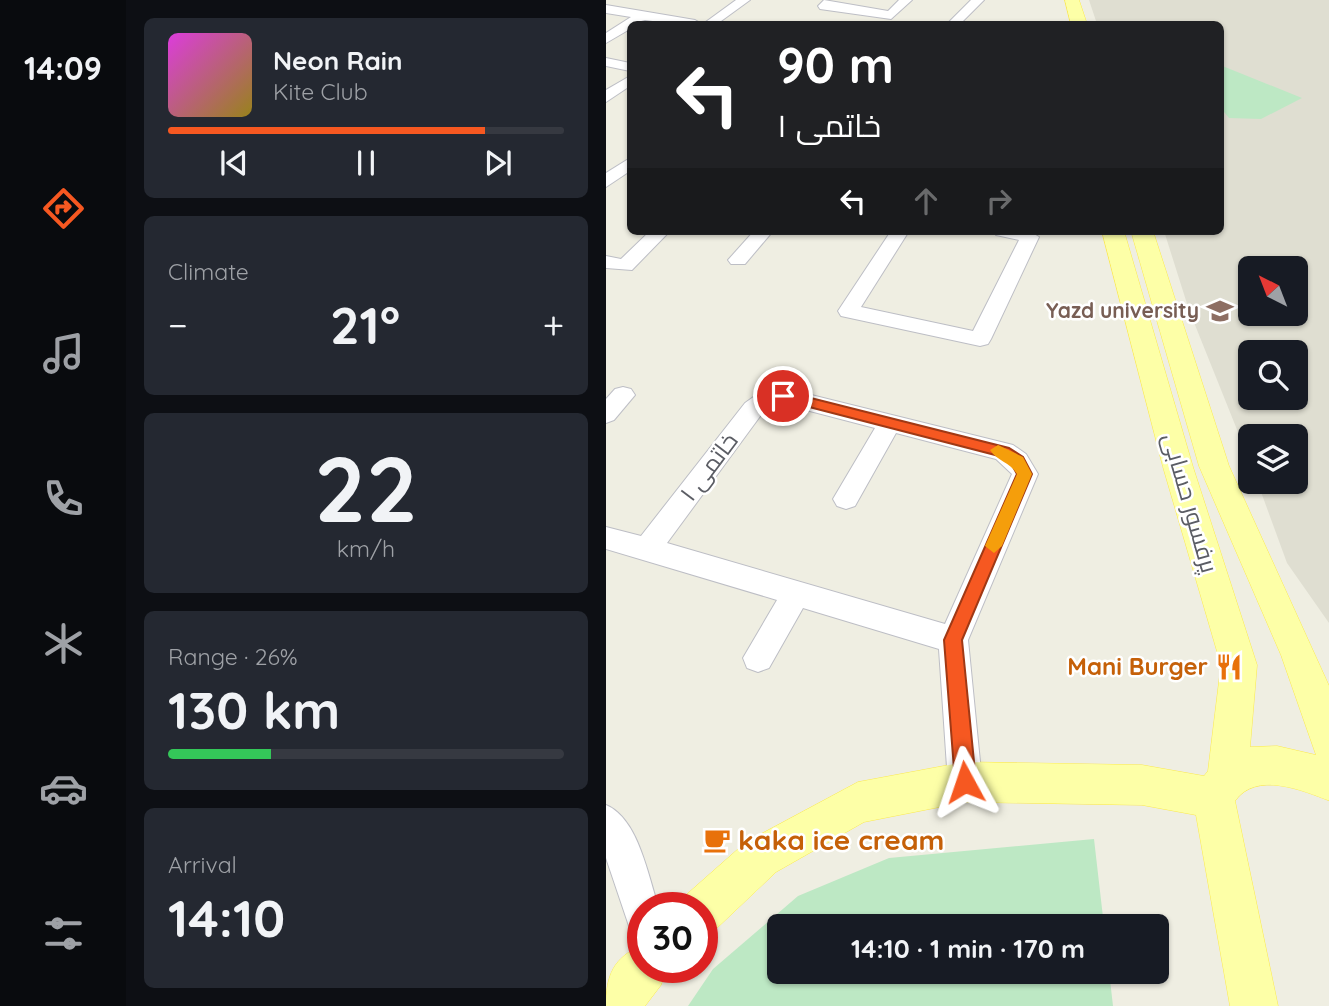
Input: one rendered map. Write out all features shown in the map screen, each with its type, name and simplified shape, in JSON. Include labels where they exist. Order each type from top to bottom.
[{"type":"main road","points":[[1072,0],[1078,21]]},
{"type":"main road","name":"پرفسور حسابی","points":[[1114,235],[1178,467],[1239,665],[1221,788],[1254,1006]]},
{"type":"main road","name":"پرفسور حسابی","points":[[1143,235],[1214,466],[1299,655],[1329,741]]},
{"type":"main road","points":[[718,897],[762,857],[858,803],[965,782],[1221,788],[1245,770],[1272,765],[1300,769],[1329,781]]},
{"type":"main road","points":[[615,1006],[633,983]]},
{"type":"street","points":[[713,21],[744,0]]},
{"type":"street","points":[[832,0],[824,6],[891,15],[906,0]]},
{"type":"street","points":[[956,21],[978,0]]},
{"type":"street","points":[[606,9],[675,21]]},
{"type":"street","points":[[634,21],[642,16]]},
{"type":"street","points":[[606,39],[627,26]]},
{"type":"street","points":[[606,62],[627,66]]},
{"type":"street","points":[[606,98],[627,82]]},
{"type":"street","points":[[606,98],[627,104]]},
{"type":"street","points":[[606,183],[627,166]]},
{"type":"street","points":[[606,261],[625,266],[657,235]]},
{"type":"street","points":[[738,260],[760,235]]},
{"type":"street","points":[[897,235],[848,311],[980,339],[1031,237],[1022,235]]},
{"type":"street","points":[[606,414],[623,396]]},
{"type":"street","name":"خاتمی ۱","points":[[647,549],[753,409],[767,399],[783,396],[1004,452],[1017,461],[1025,474],[953,640],[965,782]]},
{"type":"street","points":[[846,499],[890,423]]},
{"type":"street","points":[[606,538],[953,640]]},
{"type":"street","points":[[758,658],[796,594]]},
{"type":"street","points":[[606,823],[621,849],[635,892]]},
{"type":"shaded area","name":"Yazd university","points":[[1089,0],[1329,0],[1329,623],[1287,563],[1262,494],[1308,494],[1308,424],[1238,424],[1238,432],[1189,310],[1165,235],[1224,235],[1224,21],[1096,21]]},
{"type":"green space","points":[[1224,67],[1302,98],[1261,119],[1229,118],[1224,112]]},
{"type":"green space","points":[[1094,839],[1103,914],[777,914],[798,896],[889,858]]},
{"type":"green space","points":[[767,923],[767,984],[1110,984],[1113,1006],[688,1006],[704,983],[718,983],[718,965]]},
{"type":"slow traffic","points":[[994,546],[1025,474],[1017,461],[998,450]]},
{"type":"place","name":"Yazd university","points":[[1220,311]]},
{"type":"place","name":"Mani Burger","points":[[1229,667]]},
{"type":"place","name":"kaka ice cream","points":[[717,840]]},
{"type":"route","points":[[783,396],[1004,452],[1017,461],[1025,474],[953,640],[965,782]]}]
